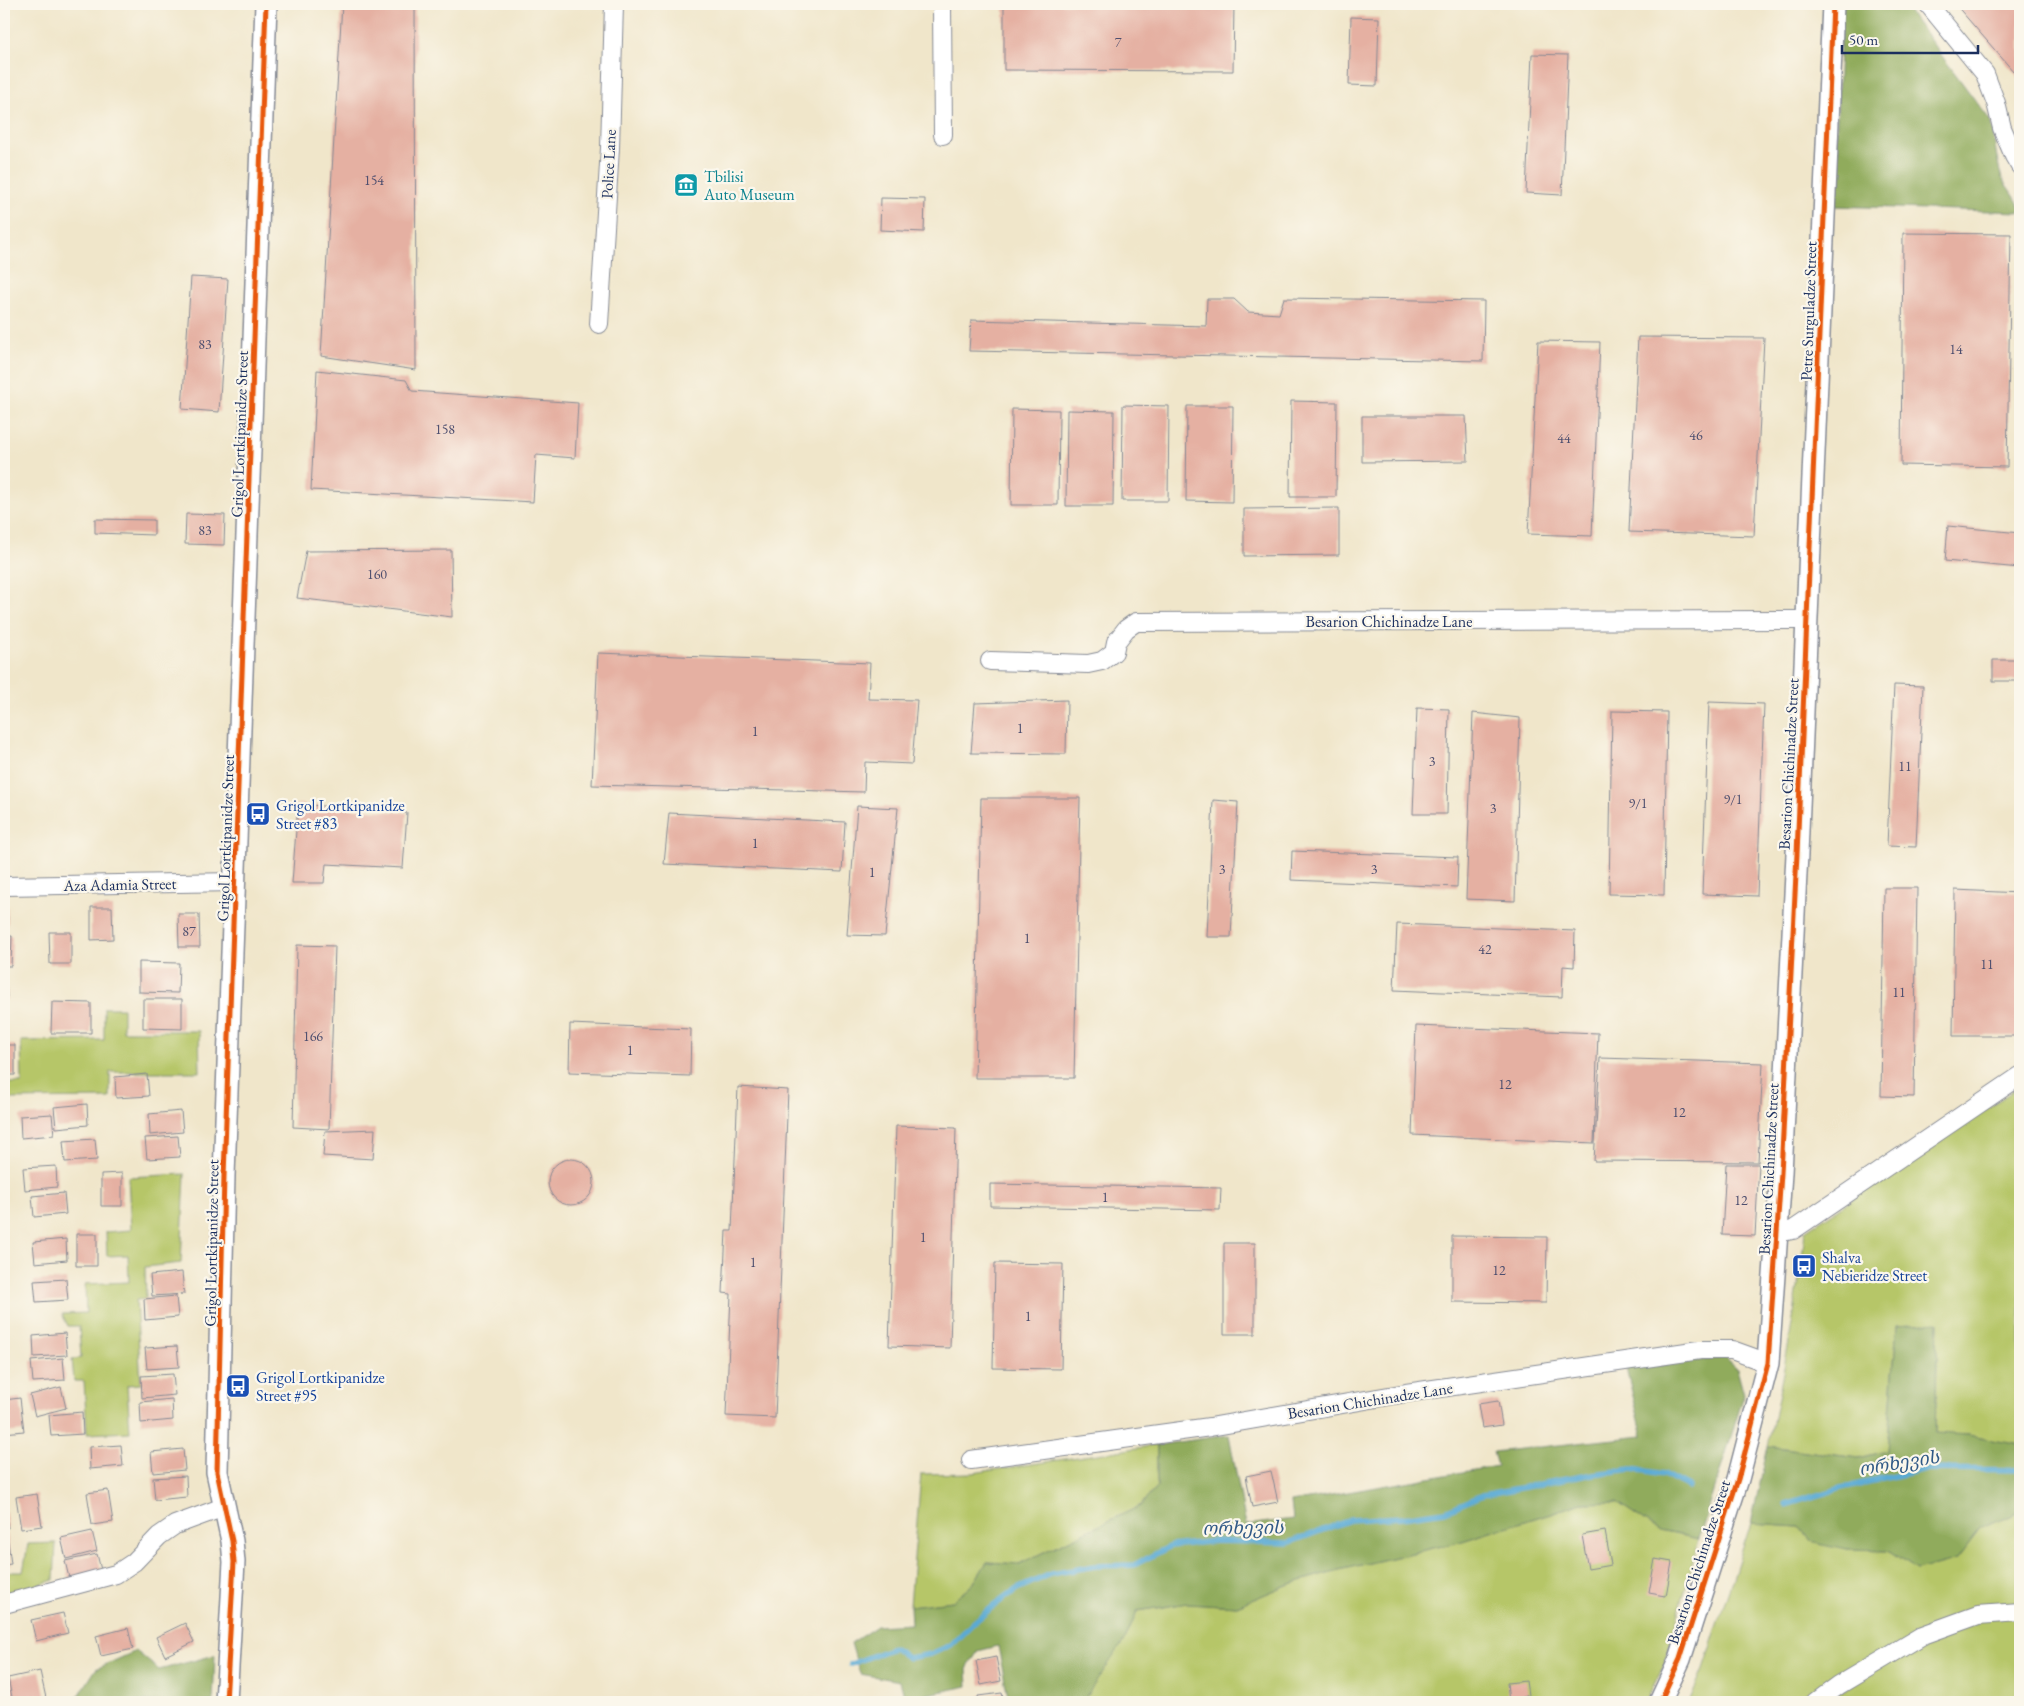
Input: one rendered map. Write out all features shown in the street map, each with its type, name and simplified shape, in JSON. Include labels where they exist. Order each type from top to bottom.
[{"type":"street","name":"Grigol Lortkipanidze Street","points":[[226,1702],[234,1562],[232,1541],[217,1472],[224,1176],[266,4]]},
{"type":"street","name":"Police Lane","points":[[598,324],[610,148],[614,4]]},
{"type":"street","points":[[942,4],[943,135]]},
{"type":"street","name":"Petre Surguladze Street","points":[[1808,620],[1834,4]]},
{"type":"street","points":[[1928,4],[1985,74],[1996,103],[2002,128],[2020,166]]},
{"type":"street","name":"Besarion Chichinadze Lane","points":[[990,661],[1088,664],[1102,660],[1114,652],[1116,642],[1126,629],[1136,622],[1808,620]]},
{"type":"street","name":"Besarion Chichinadze Street","points":[[1660,1702],[1680,1659],[1738,1479],[1768,1363],[1777,1233],[1808,620]]},
{"type":"street","name":"Aza Adamia Street","points":[[4,886],[236,882]]},
{"type":"street","points":[[1777,1233],[1793,1230],[2020,1076]]},
{"type":"street","name":"Besarion Chichinadze Lane","points":[[971,1460],[1210,1427],[1406,1393],[1700,1350],[1732,1350],[1768,1363]]},
{"type":"street","points":[[4,1604],[116,1574],[134,1562],[159,1536],[175,1525],[224,1507]]},
{"type":"street","points":[[1816,1702],[1839,1685],[1923,1635],[1978,1615],[2020,1612]]},
{"type":"green space","points":[[1842,4],[1903,4],[1990,120],[2002,178],[2016,198],[2020,212],[1833,206]]},
{"type":"green space","points":[[104,1008],[123,1008],[123,1031],[199,1031],[200,1072],[110,1072],[110,1098],[4,1099],[4,1083],[22,1083],[21,1041],[104,1040]]},
{"type":"green space","points":[[2020,1086],[2020,1444],[1968,1435],[1935,1434],[1938,1323],[1897,1325],[1887,1451],[1859,1458],[1768,1446],[1794,1312],[1805,1231]]},
{"type":"green space","points":[[185,1174],[181,1263],[145,1267],[146,1299],[136,1300],[141,1384],[127,1385],[130,1432],[87,1434],[84,1381],[74,1381],[72,1359],[81,1358],[79,1326],[68,1326],[62,1314],[86,1313],[85,1284],[129,1282],[128,1255],[107,1256],[106,1232],[131,1230],[128,1177]]},
{"type":"green space","points":[[1938,1322],[1935,1433],[1968,1435],[2020,1444],[2020,1510],[1980,1529],[1957,1559],[1917,1570],[1889,1551],[1846,1550],[1809,1542],[1800,1526],[1751,1523],[1768,1446],[1859,1458],[1887,1451],[1897,1325]]},
{"type":"green space","points":[[1725,1358],[1737,1369],[1744,1395],[1699,1539],[1660,1531],[1617,1502],[1582,1503],[1459,1542],[1327,1573],[1287,1585],[1237,1606],[1188,1603],[1137,1611],[1126,1638],[1083,1701],[1035,1699],[1025,1702],[1009,1702],[998,1646],[978,1651],[967,1669],[968,1686],[905,1699],[900,1681],[860,1674],[851,1643],[877,1626],[911,1624],[910,1606],[953,1601],[973,1584],[987,1562],[1019,1564],[1140,1506],[1157,1487],[1157,1445],[1229,1435],[1246,1525],[1293,1519],[1291,1502],[1497,1466],[1493,1452],[1643,1436],[1626,1368]]},
{"type":"green space","points":[[1157,1445],[1157,1487],[1140,1506],[1019,1564],[987,1562],[973,1584],[953,1601],[910,1606],[921,1474],[973,1473]]},
{"type":"green space","points":[[1617,1502],[1660,1531],[1699,1539],[1665,1663],[1646,1702],[1083,1702],[1099,1674],[1126,1638],[1137,1611],[1188,1603],[1237,1606],[1287,1585],[1327,1573],[1459,1542],[1582,1503]]},
{"type":"green space","points":[[2020,1510],[2020,1606],[1976,1610],[1808,1702],[1689,1702],[1703,1669],[1751,1523],[1800,1526],[1846,1550],[1889,1551],[1917,1570],[1957,1559],[1980,1529]]},
{"type":"green space","points":[[56,1543],[54,1580],[4,1595],[4,1572],[23,1572],[28,1544]]},
{"type":"green space","points":[[2020,1615],[2020,1702],[1825,1702],[1924,1638],[1977,1618]]},
{"type":"green space","points":[[136,1651],[159,1670],[215,1655],[213,1702],[75,1702],[96,1669]]},
{"type":"building","points":[[342,4],[415,4],[416,370],[321,356]]},
{"type":"building","points":[[1004,4],[1234,4],[1233,71],[1004,70]]},
{"type":"building","points":[[1955,4],[2020,4],[2020,79]]},
{"type":"building","points":[[1351,17],[1379,18],[1377,86],[1349,85]]},
{"type":"building","points":[[1532,54],[1568,55],[1562,195],[1526,193]]},
{"type":"building","points":[[881,198],[925,199],[924,232],[880,230]]},
{"type":"building","points":[[1903,233],[2011,234],[2007,467],[1901,465]]},
{"type":"building","points":[[191,277],[228,279],[219,412],[182,409]]},
{"type":"building","points":[[1284,298],[1484,301],[1483,361],[969,351],[971,320],[1206,326],[1207,299],[1234,299],[1248,312],[1279,314]]},
{"type":"building","points":[[1638,337],[1764,338],[1754,536],[1629,532]]},
{"type":"building","points":[[1538,341],[1600,342],[1592,536],[1528,534]]},
{"type":"building","points":[[317,370],[406,380],[412,391],[578,403],[575,458],[536,455],[533,502],[311,490]]},
{"type":"building","points":[[1291,401],[1337,402],[1336,497],[1290,497]]},
{"type":"building","points":[[1123,405],[1169,406],[1168,501],[1122,501]]},
{"type":"building","points":[[1187,406],[1233,406],[1232,502],[1186,501]]},
{"type":"building","points":[[1012,409],[1059,410],[1058,505],[1011,505]]},
{"type":"building","points":[[1067,410],[1114,411],[1113,506],[1066,506]]},
{"type":"building","points":[[1362,416],[1466,416],[1468,461],[1362,462]]},
{"type":"building","points":[[1339,508],[1339,555],[1244,556],[1244,509]]},
{"type":"building","points":[[186,514],[225,515],[224,545],[185,544]]},
{"type":"building","points":[[95,519],[154,520],[154,535],[95,533]]},
{"type":"building","points":[[1948,526],[2020,533],[2020,568],[1945,561]]},
{"type":"building","points":[[451,550],[452,617],[297,598],[306,551]]},
{"type":"building","points":[[598,653],[870,663],[868,699],[917,700],[912,764],[865,762],[864,792],[592,785]]},
{"type":"building","points":[[1993,660],[2020,660],[2020,681],[1993,681]]},
{"type":"building","points":[[1894,685],[1923,686],[1916,847],[1887,846]]},
{"type":"building","points":[[1067,700],[1066,754],[971,753],[975,703]]},
{"type":"building","points":[[1709,702],[1764,704],[1757,896],[1702,894]]},
{"type":"building","points":[[1417,708],[1449,709],[1447,814],[1413,814]]},
{"type":"building","points":[[1612,711],[1667,712],[1664,895],[1609,894]]},
{"type":"building","points":[[1473,713],[1520,718],[1515,901],[1466,899]]},
{"type":"building","points":[[981,798],[1080,798],[1074,1078],[975,1078]]},
{"type":"building","points":[[1213,800],[1238,802],[1231,937],[1207,937]]},
{"type":"building","points":[[298,804],[407,813],[403,868],[326,864],[324,883],[292,883]]},
{"type":"building","points":[[857,806],[898,808],[885,936],[847,935]]},
{"type":"building","points":[[669,813],[845,822],[842,872],[664,864]]},
{"type":"building","points":[[1292,851],[1458,857],[1457,887],[1291,880]]},
{"type":"building","points":[[1884,888],[1917,888],[1914,1097],[1881,1096]]},
{"type":"building","points":[[1955,890],[2020,893],[2020,1036],[1953,1036]]},
{"type":"building","points":[[7,903],[8,925],[4,925],[4,904]]},
{"type":"building","points":[[91,907],[112,907],[113,939],[91,940]]},
{"type":"building","points":[[178,914],[199,914],[200,947],[179,947]]},
{"type":"building","points":[[1397,924],[1575,931],[1574,967],[1563,966],[1562,997],[1394,990]]},
{"type":"building","points":[[49,932],[71,932],[71,964],[50,964]]},
{"type":"building","points":[[4,936],[12,936],[11,966],[4,966]]},
{"type":"building","points":[[297,945],[335,946],[329,1129],[293,1127]]},
{"type":"building","points":[[139,962],[179,963],[178,993],[139,992]]},
{"type":"building","points":[[4,978],[6,978],[7,999],[4,1000]]},
{"type":"building","points":[[143,999],[182,999],[182,1029],[143,1028]]},
{"type":"building","points":[[52,1002],[91,1003],[91,1033],[51,1033]]},
{"type":"building","points":[[570,1024],[691,1029],[690,1076],[569,1072]]},
{"type":"building","points":[[1416,1026],[1598,1033],[1594,1143],[1412,1135]]},
{"type":"building","points":[[4,1045],[15,1045],[15,1075],[4,1075]]},
{"type":"building","points":[[1600,1058],[1763,1063],[1758,1162],[1594,1161]]},
{"type":"building","points":[[147,1074],[149,1096],[116,1098],[115,1077]]},
{"type":"building","points":[[738,1087],[788,1090],[775,1418],[726,1416],[731,1294],[723,1293],[726,1231],[732,1231]]},
{"type":"building","points":[[87,1104],[88,1125],[56,1128],[54,1107]]},
{"type":"building","points":[[181,1111],[183,1132],[150,1135],[149,1114]]},
{"type":"building","points":[[52,1114],[54,1135],[21,1138],[20,1116]]},
{"type":"building","points":[[896,1126],[956,1128],[950,1348],[889,1346]]},
{"type":"building","points":[[375,1129],[373,1159],[323,1156],[325,1131]]},
{"type":"building","points":[[178,1136],[180,1157],[147,1159],[145,1138]]},
{"type":"building","points":[[95,1139],[97,1160],[65,1162],[63,1141]]},
{"type":"building","points":[[566,1159],[576,1159],[590,1169],[594,1182],[590,1195],[584,1201],[576,1205],[566,1205],[552,1195],[548,1187],[548,1177],[558,1163]]},
{"type":"building","points":[[1726,1164],[1759,1164],[1755,1236],[1722,1235]]},
{"type":"building","points":[[56,1166],[57,1187],[25,1190],[23,1168]]},
{"type":"building","points":[[122,1173],[122,1206],[101,1206],[101,1174]]},
{"type":"building","points":[[990,1184],[1221,1188],[1220,1210],[990,1206]]},
{"type":"building","points":[[64,1193],[66,1214],[34,1217],[32,1196]]},
{"type":"building","points":[[76,1234],[97,1234],[97,1266],[76,1266]]},
{"type":"building","points":[[1452,1236],[1547,1237],[1546,1303],[1452,1302]]},
{"type":"building","points":[[66,1239],[67,1260],[35,1263],[33,1242]]},
{"type":"building","points":[[1224,1243],[1255,1243],[1255,1334],[1224,1334]]},
{"type":"building","points":[[995,1263],[1063,1264],[1061,1369],[993,1368]]},
{"type":"building","points":[[182,1272],[184,1294],[152,1296],[150,1275]]},
{"type":"building","points":[[66,1279],[68,1300],[36,1302],[34,1281]]},
{"type":"building","points":[[176,1296],[178,1317],[145,1320],[144,1299]]},
{"type":"building","points":[[65,1333],[67,1355],[34,1357],[33,1336]]},
{"type":"building","points":[[177,1346],[179,1367],[147,1369],[145,1348]]},
{"type":"building","points":[[63,1358],[65,1380],[33,1382],[31,1361]]},
{"type":"building","points":[[173,1374],[175,1395],[142,1398],[141,1376]]},
{"type":"building","points":[[61,1387],[66,1408],[35,1416],[30,1395]]},
{"type":"building","points":[[20,1398],[24,1431],[4,1433],[4,1400]]},
{"type":"building","points":[[172,1399],[173,1420],[141,1423],[140,1402]]},
{"type":"building","points":[[1498,1401],[1502,1425],[1482,1428],[1478,1404]]},
{"type":"building","points":[[82,1412],[83,1434],[51,1436],[49,1415]]},
{"type":"building","points":[[121,1445],[123,1466],[90,1469],[89,1447]]},
{"type":"building","points":[[183,1449],[185,1470],[153,1473],[151,1452]]},
{"type":"building","points":[[1271,1471],[1278,1502],[1252,1507],[1246,1476]]},
{"type":"building","points":[[186,1476],[187,1497],[155,1500],[153,1478]]},
{"type":"building","points":[[108,1490],[113,1522],[92,1525],[87,1493]]},
{"type":"building","points":[[37,1494],[42,1526],[21,1529],[16,1497]]},
{"type":"building","points":[[4,1504],[8,1528],[4,1528]]},
{"type":"building","points":[[92,1531],[97,1551],[66,1559],[61,1538]]},
{"type":"building","points":[[1605,1531],[1611,1565],[1588,1569],[1582,1535]]},
{"type":"building","points":[[7,1534],[11,1564],[4,1565],[4,1535]]},
{"type":"building","points":[[97,1554],[102,1574],[70,1582],[65,1561]]},
{"type":"building","points":[[1655,1559],[1672,1562],[1666,1596],[1649,1593]]},
{"type":"building","points":[[63,1613],[68,1633],[36,1641],[31,1620]]},
{"type":"building","points":[[185,1623],[194,1642],[165,1656],[156,1637]]},
{"type":"building","points":[[128,1628],[133,1649],[101,1656],[96,1636]]},
{"type":"building","points":[[996,1657],[1001,1681],[981,1685],[976,1661]]},
{"type":"building","points":[[40,1671],[46,1698],[28,1702],[13,1702],[8,1678]]},
{"type":"building","points":[[1526,1681],[1528,1695],[1509,1702],[1507,1683]]},
{"type":"building","points":[[1002,1693],[1004,1702],[979,1702],[978,1696]]},
{"type":"waterway","name":"ორხევის","points":[[851,1664],[893,1648],[909,1658],[931,1654],[951,1645],[973,1623],[1017,1589],[1051,1574],[1095,1566],[1134,1565],[1171,1546],[1216,1541],[1288,1543],[1350,1520],[1402,1517],[1445,1511],[1483,1495],[1593,1474],[1632,1469],[1664,1474],[1689,1487]]},
{"type":"waterway","name":"ორხევის","points":[[1785,1505],[1841,1488],[1927,1469],[2020,1470]]},
{"type":"cycle path","points":[[226,1702],[234,1562],[232,1541],[217,1472],[224,1176],[266,4]]},
{"type":"cycle path","points":[[1660,1702],[1680,1659],[1738,1479],[1768,1363],[1781,1173],[1797,854],[1833,4]]},
{"type":"place","name":"Tbilisi Auto Museum","points":[[686,185]]},
{"type":"place","name":"Grigol Lortkipanidze Street #83","points":[[258,814]]},
{"type":"place","name":"Shalva Nebieridze Street","points":[[1804,1266]]},
{"type":"place","name":"Grigol Lortkipanidze Street #95","points":[[238,1386]]}]
